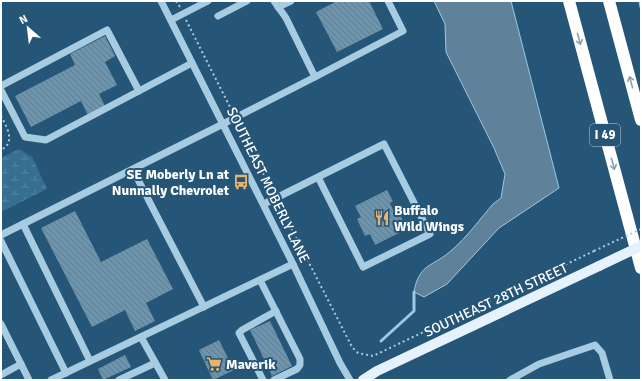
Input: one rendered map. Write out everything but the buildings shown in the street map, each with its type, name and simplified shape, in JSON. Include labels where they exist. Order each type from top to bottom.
[{"type":"highway","name":"I 49","points":[[569,1],[641,268]]},
{"type":"highway","points":[[609,1],[641,120]]},
{"type":"main road","name":"SOUTHEAST 28TH STREET","points":[[363,380],[376,372],[641,246]]},
{"type":"street","name":"SOUTHEAST MOBERLY LANE","points":[[161,1],[264,204],[308,297],[350,380]]},
{"type":"street","points":[[171,20],[208,1]]},
{"type":"street","points":[[218,16],[247,1]]},
{"type":"street","points":[[290,1],[276,4],[286,18],[315,77]]},
{"type":"street","points":[[1,235],[133,170],[403,31],[388,1]]},
{"type":"street","points":[[1,86],[107,30],[139,91]]},
{"type":"street","points":[[1,90],[25,137],[46,140],[192,63]]},
{"type":"street","points":[[264,204],[318,177],[384,144],[430,234],[363,267],[318,177]]},
{"type":"street","points":[[133,170],[204,307]]},
{"type":"street","points":[[22,224],[90,361]]},
{"type":"street","points":[[1,241],[66,373]]},
{"type":"street","points":[[51,380],[293,264]]},
{"type":"street","points":[[260,280],[300,359],[300,365],[297,369],[274,380]]},
{"type":"street","points":[[263,380],[239,333],[276,311]]},
{"type":"street","points":[[1,324],[29,380]]},
{"type":"street","points":[[141,337],[165,380]]},
{"type":"street","points":[[510,380],[539,364],[595,345],[602,353],[610,380]]},
{"type":"street","points":[[119,380],[155,363]]},
{"type":"street","points":[[1,375],[21,364]]},
{"type":"path","points":[[189,27],[230,107]]},
{"type":"path","points":[[1,116],[10,135],[9,142],[1,150]]},
{"type":"path","points":[[240,128],[272,190]]},
{"type":"path","points":[[284,214],[352,347],[358,353],[373,356],[641,228]]},
{"type":"green space","points":[[19,149],[32,157],[47,189],[1,212],[1,158]]},
{"type":"shaded area","points":[[434,1],[511,1],[559,188],[499,228],[447,284],[424,297],[414,292],[419,276],[428,266],[458,245],[493,204],[501,198],[505,174],[494,148],[446,52],[445,24]]},
{"type":"waterway","points":[[640,1],[641,7]]},
{"type":"waterway","points":[[381,341],[414,311],[414,292]]},
{"type":"place","name":"SE Moberly Ln at Nunnally Chevrolet","points":[[241,182]]},
{"type":"place","name":"Buffalo Wild Wings","points":[[382,218]]},
{"type":"place","name":"Maverik","points":[[214,364]]}]
